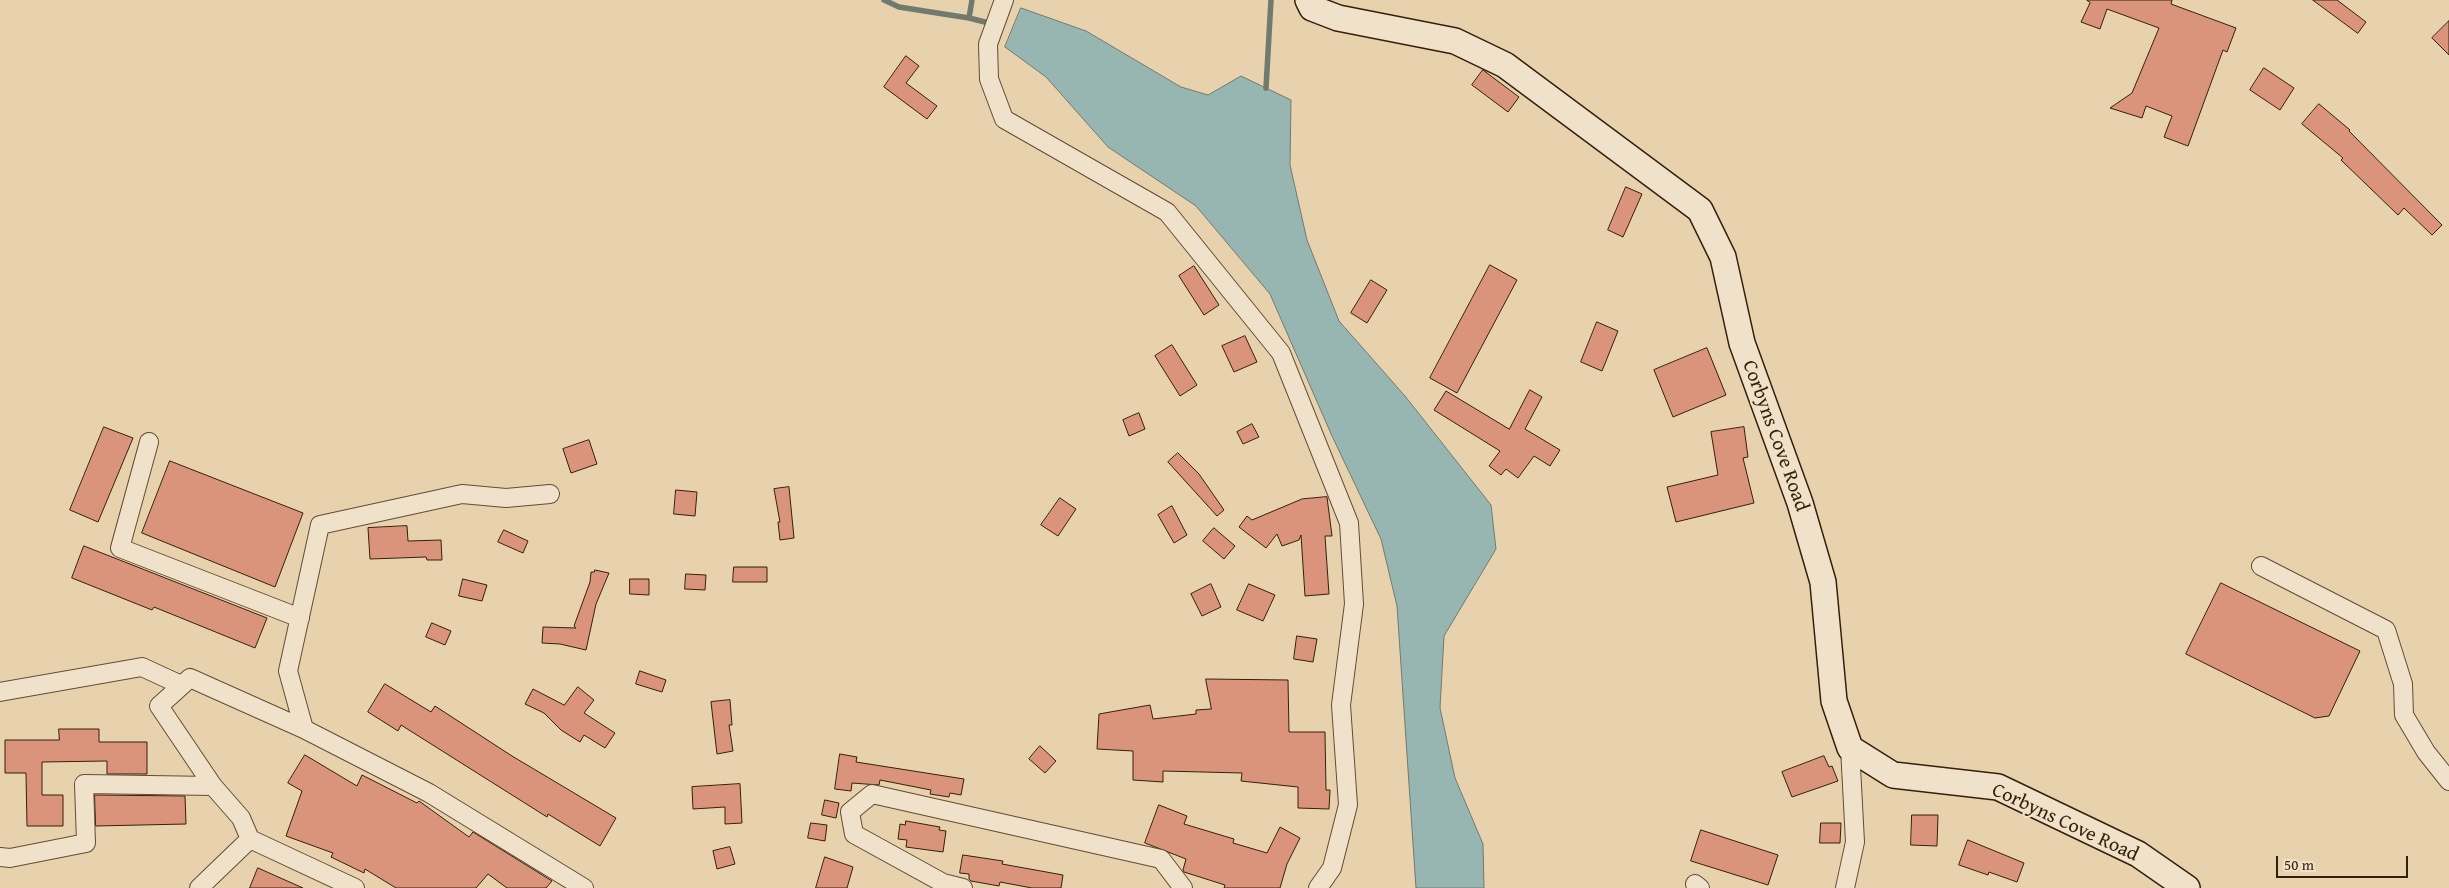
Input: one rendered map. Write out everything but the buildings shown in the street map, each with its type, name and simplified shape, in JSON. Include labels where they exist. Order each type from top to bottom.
[{"type":"main road","name":"Corbyns Cove Road","points":[[1308,0],[1312,8],[1338,18],[1455,41],[1505,65],[1700,210],[1723,257],[1742,343],[1800,503],[1823,582],[1834,701],[1850,748],[1893,775],[1998,787],[2138,854],[2187,888]]},
{"type":"street","points":[[1004,0],[988,44],[989,79],[1004,119],[1167,212],[1281,353],[1349,523],[1354,604],[1341,705],[1348,805],[1332,868],[1318,888]]},
{"type":"street","points":[[150,442],[120,548],[300,618]]},
{"type":"street","points":[[304,728],[288,670],[320,525],[462,494],[506,498],[550,494]]},
{"type":"street","points":[[2261,566],[2386,630],[2403,684],[2404,715],[2426,752],[2449,781]]},
{"type":"street","points":[[0,692],[142,667],[181,685]]},
{"type":"street","points":[[355,888],[250,840],[241,818],[213,786],[159,706],[190,678],[304,728],[429,793],[584,888]]},
{"type":"street","points":[[1845,888],[1855,842],[1850,748]]},
{"type":"street","points":[[0,857],[10,858],[86,843],[84,784],[213,786]]},
{"type":"street","points":[[963,888],[943,883],[854,834],[850,812],[872,794],[1161,859],[1183,888]]},
{"type":"street","points":[[200,888],[250,840]]},
{"type":"water","points":[[1021,8],[1086,31],[1181,87],[1208,95],[1241,76],[1291,100],[1290,165],[1307,240],[1339,321],[1405,396],[1491,505],[1496,549],[1444,636],[1440,708],[1455,778],[1483,844],[1484,888],[1416,888],[1397,606],[1381,539],[1332,436],[1270,294],[1196,206],[1108,147],[1046,77],[1005,47]]},
{"type":"waterway","points":[[884,0],[899,7],[969,18]]},
{"type":"waterway","points":[[972,0],[969,18],[989,23]]},
{"type":"waterway","points":[[1266,88],[1271,0]]}]
